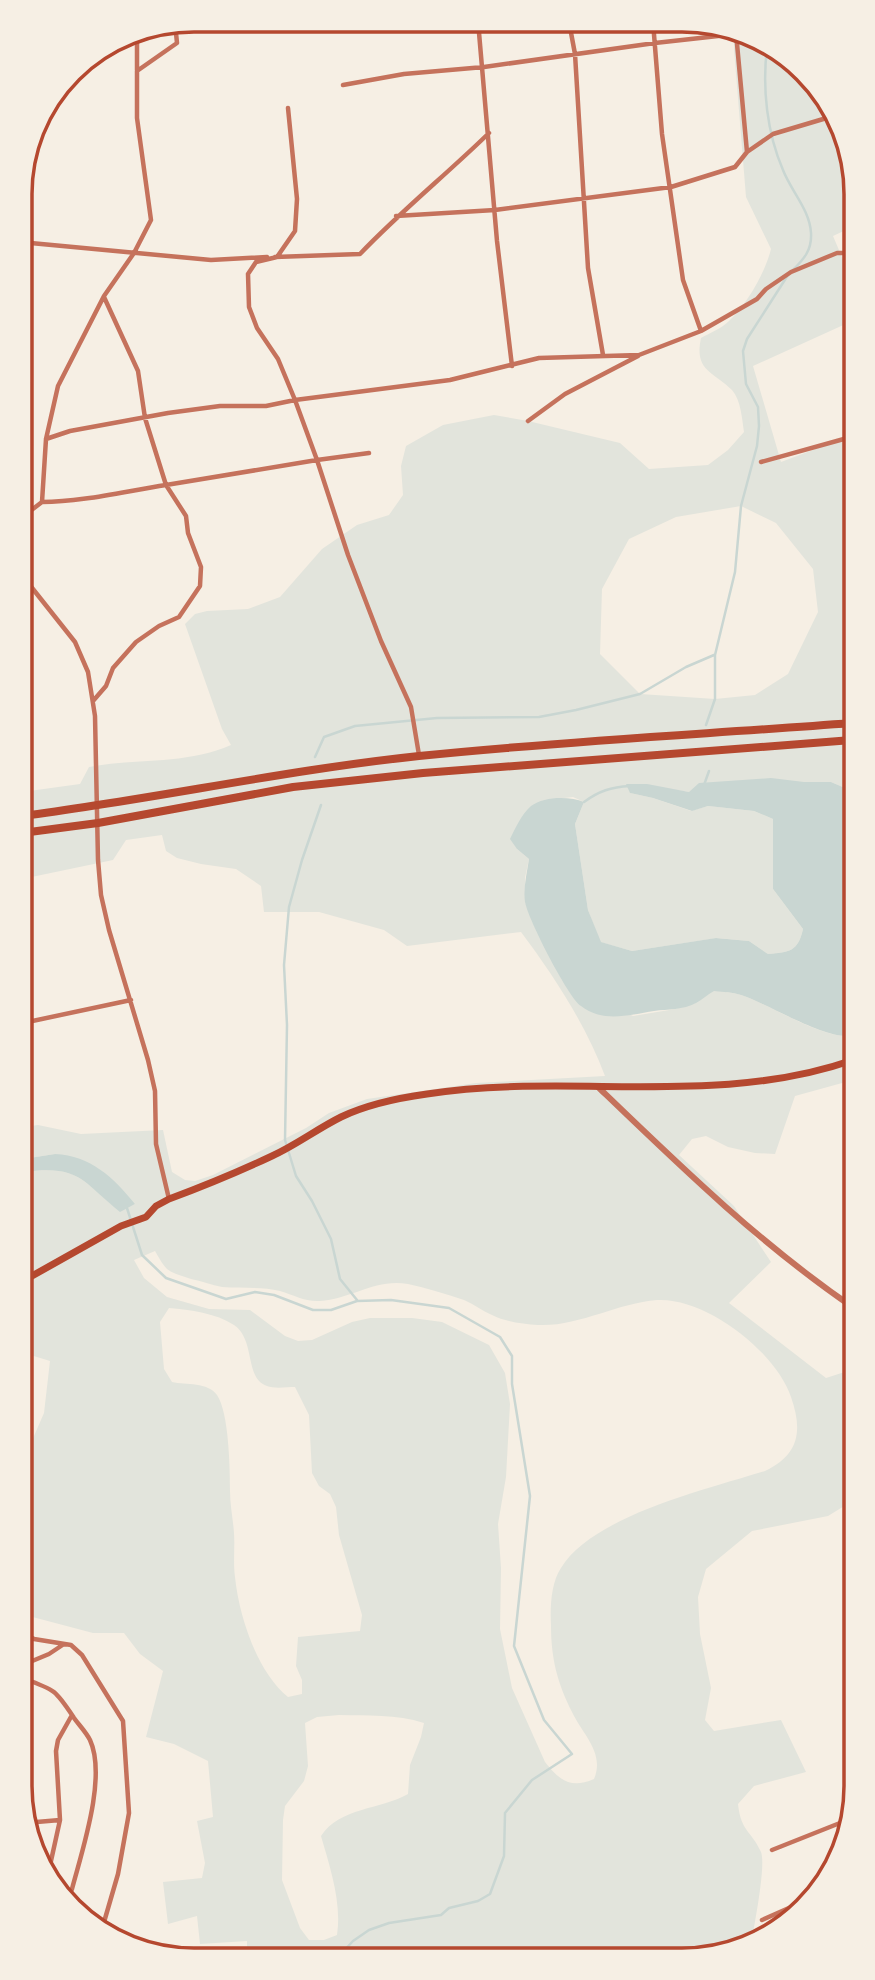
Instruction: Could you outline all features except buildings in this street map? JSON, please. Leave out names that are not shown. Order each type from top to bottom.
[{"type":"highway","points":[[32,816],[290,773],[419,756],[844,724]]},
{"type":"highway","points":[[32,832],[293,787],[844,741]]},
{"type":"main road","points":[[32,1276],[121,1226],[146,1217],[156,1206],[169,1199],[272,1157],[357,1110],[393,1099],[467,1089],[547,1086],[667,1087],[755,1082],[812,1072],[843,1063]]},
{"type":"street","points":[[479,32],[512,366]]},
{"type":"street","points":[[571,32],[575,54],[589,268],[603,355]]},
{"type":"street","points":[[654,32],[662,134],[683,280],[701,331]]},
{"type":"street","points":[[138,71],[177,43],[176,33]]},
{"type":"street","points":[[343,85],[404,74],[484,67],[718,36]]},
{"type":"street","points":[[42,502],[46,439],[58,386],[104,296],[134,253],[151,220],[137,118],[138,42]]},
{"type":"street","points":[[737,42],[747,152]]},
{"type":"street","points":[[288,108],[297,199],[295,231],[276,257],[256,262],[248,274],[249,307],[257,328],[278,359],[295,400],[348,555],[381,641],[411,707],[419,756]]},
{"type":"street","points":[[396,216],[495,210],[671,187],[735,167],[747,152],[773,134],[825,119]]},
{"type":"street","points":[[32,243],[211,260],[360,254],[396,216],[450,171],[489,133]]},
{"type":"street","points":[[528,421],[565,394],[639,355],[701,331],[757,299],[766,289],[791,272],[837,253],[844,253]]},
{"type":"street","points":[[93,701],[106,686],[113,668],[136,642],[178,617],[200,586],[201,567],[188,533],[186,516],[166,485],[145,418],[138,371],[104,296]]},
{"type":"street","points":[[46,439],[70,432],[220,406],[266,405],[439,382],[539,358],[639,355]]},
{"type":"street","points":[[761,462],[844,439]]},
{"type":"street","points":[[32,510],[42,502],[66,502],[369,453]]},
{"type":"street","points":[[32,588],[75,642],[88,672],[97,752],[101,895],[155,1091],[156,1144],[169,1199]]},
{"type":"street","points":[[32,1021],[131,1000]]},
{"type":"street","points":[[598,1087],[694,1180],[787,1258],[843,1300]]},
{"type":"street","points":[[32,1638],[71,1645],[82,1655],[123,1721],[129,1813],[118,1874],[104,1921]]},
{"type":"street","points":[[32,1661],[64,1644]]},
{"type":"street","points":[[32,1681],[46,1686],[60,1696],[90,1739],[95,1759],[92,1807],[71,1892]]},
{"type":"street","points":[[51,1862],[60,1821],[56,1751],[58,1740],[72,1715]]},
{"type":"street","points":[[36,1823],[60,1821]]},
{"type":"street","points":[[772,1850],[839,1823]]},
{"type":"street","points":[[762,1920],[787,1909]]},
{"type":"shaded area","points":[[734,41],[762,53],[780,65],[810,95],[831,132],[842,173],[844,231],[833,236],[844,262],[844,325],[753,366],[781,462],[842,439],[844,442],[844,787],[831,782],[804,782],[689,792],[669,789],[630,793],[691,811],[708,806],[754,811],[773,819],[773,889],[803,929],[801,937],[792,949],[768,954],[749,941],[717,938],[632,951],[600,942],[588,910],[575,824],[584,802],[573,797],[555,799],[517,849],[529,859],[525,878],[525,902],[562,980],[633,1016],[695,1003],[714,990],[741,995],[814,1028],[843,1036],[843,1083],[795,1096],[775,1154],[728,1147],[706,1136],[692,1139],[679,1155],[734,1206],[771,1262],[729,1303],[826,1378],[843,1372],[843,1507],[828,1516],[752,1531],[706,1569],[698,1597],[700,1634],[711,1688],[705,1720],[714,1731],[781,1720],[806,1772],[754,1786],[738,1804],[744,1826],[761,1852],[760,1894],[753,1932],[723,1943],[681,1948],[247,1948],[247,1941],[200,1944],[197,1916],[168,1924],[163,1882],[202,1878],[205,1863],[197,1821],[213,1817],[208,1761],[174,1744],[146,1737],[163,1671],[140,1654],[124,1633],[93,1633],[32,1617],[32,1441],[44,1413],[50,1361],[32,1355],[32,1171],[56,1171],[78,1177],[120,1211],[135,1204],[55,1154],[32,1158],[32,1126],[81,1134],[163,1130],[172,1172],[185,1180],[195,1181],[213,1175],[306,1128],[329,1113],[367,1099],[476,1083],[605,1076],[568,1001],[521,932],[407,946],[384,930],[319,912],[264,912],[261,886],[236,869],[177,858],[166,851],[162,835],[126,840],[113,860],[32,877],[32,791],[80,784],[89,767],[196,756],[231,745],[222,729],[185,624],[195,614],[248,609],[280,597],[322,549],[357,525],[389,515],[403,495],[401,466],[406,446],[443,425],[494,415],[528,421],[620,443],[649,469],[708,465],[728,450],[744,432],[741,410],[732,390],[703,364],[700,349],[701,338],[726,324],[749,297],[771,249],[746,197]],"holes":[[[741,506],[776,523],[813,569],[818,612],[788,674],[755,695],[715,699],[640,694],[600,654],[602,589],[629,539],[676,517]],[[155,1251],[167,1269],[175,1274],[222,1287],[273,1289],[315,1301],[342,1297],[374,1286],[408,1284],[464,1300],[503,1319],[532,1325],[553,1325],[583,1319],[642,1302],[676,1301],[696,1308],[737,1330],[771,1362],[791,1397],[797,1421],[795,1441],[785,1457],[765,1471],[684,1496],[624,1519],[598,1533],[576,1550],[558,1574],[551,1603],[554,1659],[567,1701],[595,1752],[597,1770],[594,1779],[572,1783],[550,1769],[512,1688],[500,1629],[501,1568],[498,1524],[506,1477],[510,1404],[505,1373],[489,1345],[442,1322],[412,1318],[370,1318],[352,1322],[312,1340],[298,1341],[285,1336],[250,1310],[209,1309],[167,1297],[144,1278],[134,1260]],[[169,1308],[211,1315],[234,1325],[245,1340],[252,1367],[260,1382],[273,1387],[295,1387],[309,1415],[312,1473],[319,1486],[330,1494],[336,1507],[339,1535],[362,1615],[360,1631],[298,1637],[296,1666],[302,1680],[302,1694],[288,1697],[277,1686],[267,1673],[245,1626],[235,1577],[230,1469],[224,1414],[213,1391],[196,1385],[172,1382],[164,1369],[160,1322]],[[382,1716],[424,1723],[410,1765],[408,1794],[349,1814],[339,1819],[321,1836],[337,1898],[337,1935],[324,1940],[309,1940],[300,1928],[282,1880],[283,1820],[285,1806],[304,1781],[308,1766],[305,1723],[317,1717]]]},
{"type":"shaded area","points":[[771,778],[831,782],[844,787],[843,1036],[814,1028],[753,1000],[728,992],[714,991],[698,1002],[675,1009],[626,1016],[598,1015],[575,1000],[549,957],[525,902],[529,859],[510,839],[531,806],[550,799],[565,798],[584,802],[575,824],[588,910],[601,942],[632,951],[716,938],[749,941],[768,954],[795,946],[803,929],[773,889],[773,819],[754,811],[708,806],[692,811],[630,793],[626,784],[647,784],[689,792],[699,783]]},
{"type":"shaded area","points":[[55,1154],[80,1159],[110,1177],[135,1204],[120,1212],[78,1177],[56,1171],[32,1171],[32,1158]]},
{"type":"waterway","points":[[766,56],[766,94],[773,141],[786,178],[807,216],[811,233],[806,254],[793,270]]},
{"type":"waterway","points":[[706,725],[715,699],[715,655],[735,572],[741,506],[757,446],[759,426],[758,407],[746,384],[743,351],[747,339],[788,275]]},
{"type":"waterway","points":[[315,757],[324,737],[355,726],[437,718],[539,717],[576,710],[640,694],[686,667],[714,655]]},
{"type":"waterway","points":[[704,785],[709,771]]},
{"type":"waterway","points":[[584,802],[606,790],[630,786]]},
{"type":"waterway","points":[[321,805],[289,907],[284,965],[287,1025],[285,1140],[296,1176],[331,1239],[340,1279],[357,1300]]},
{"type":"waterway","points":[[126,1205],[142,1255],[166,1278],[226,1299],[255,1292],[274,1295],[313,1310],[331,1310],[357,1301],[391,1300],[449,1308],[500,1337],[512,1356],[512,1384],[530,1496],[514,1646],[544,1720],[572,1754],[532,1780],[505,1813],[504,1856],[490,1894],[478,1901],[449,1908],[441,1915],[389,1923],[369,1930],[347,1948]]}]
